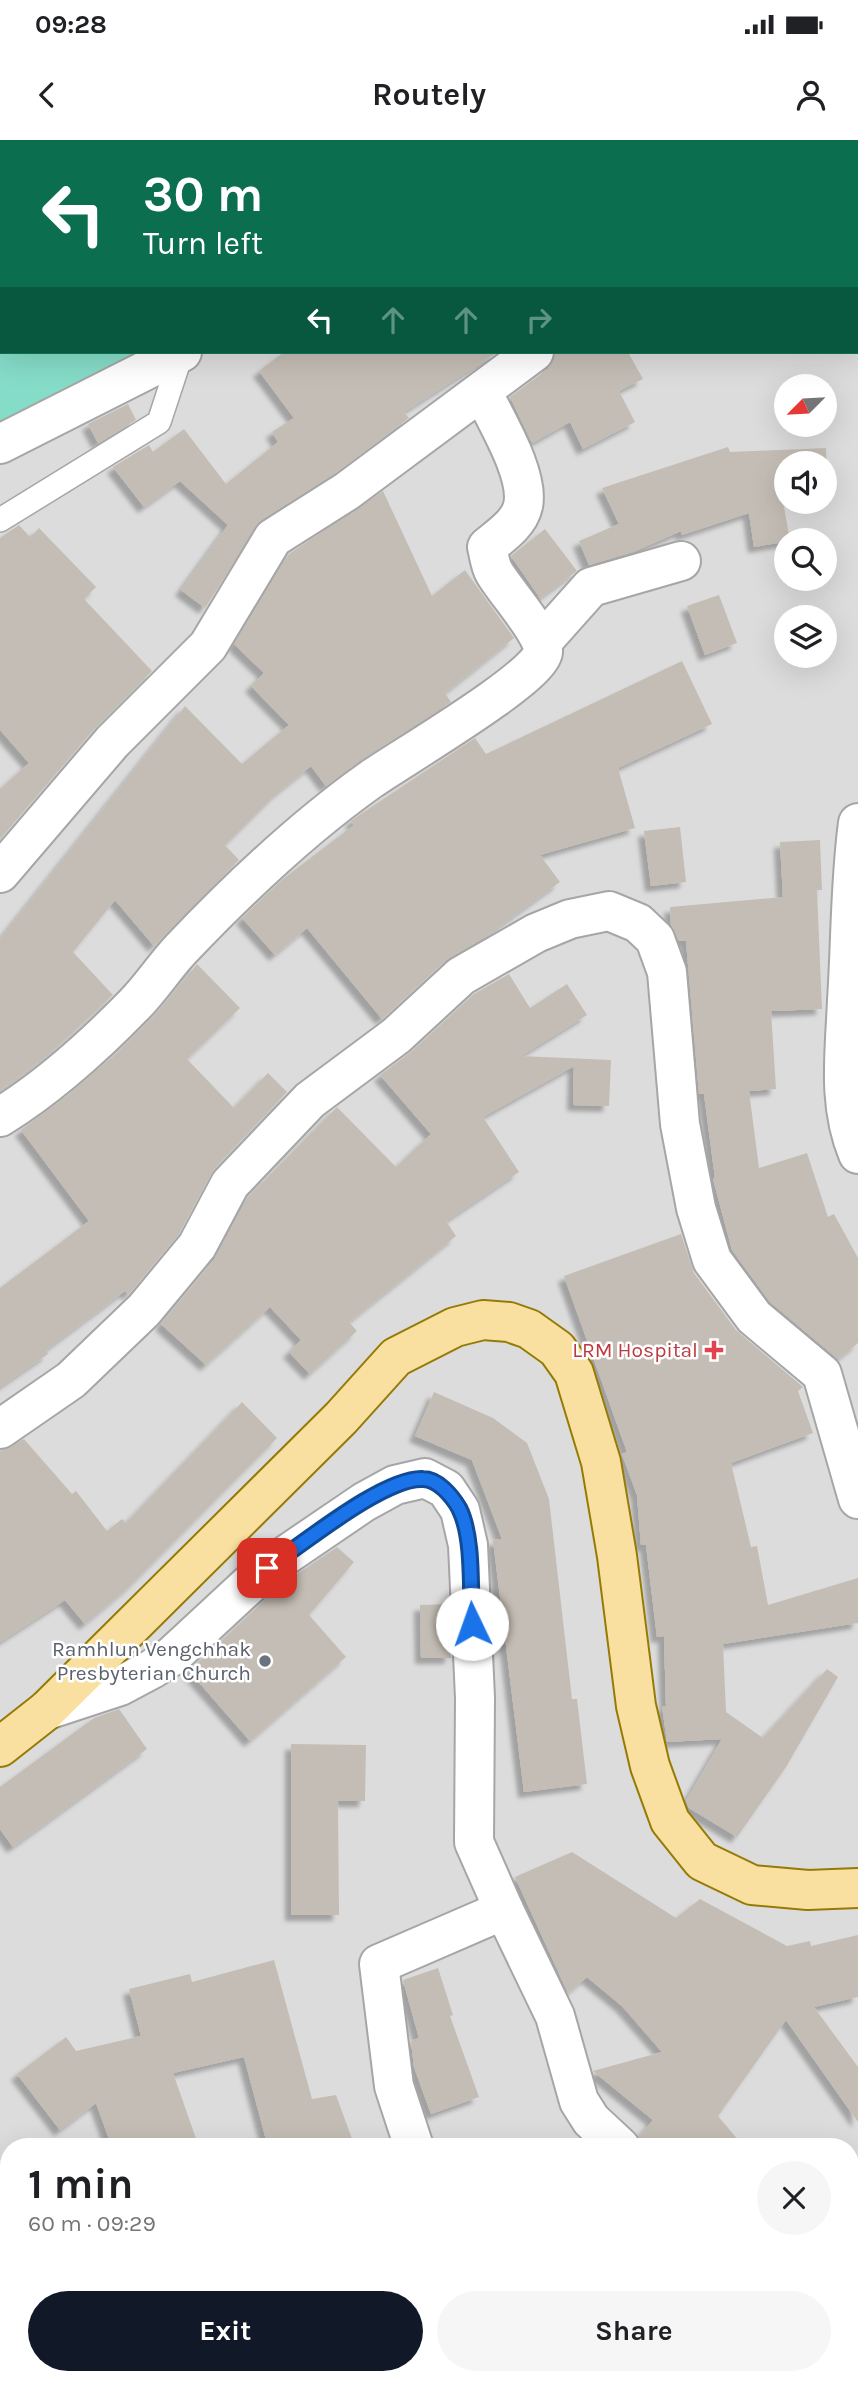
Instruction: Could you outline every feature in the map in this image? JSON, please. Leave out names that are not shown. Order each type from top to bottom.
[{"type":"main road","points":[[0,1747],[47,1710],[341,1418],[396,1357],[455,1327],[483,1320],[509,1322],[530,1329],[557,1349],[574,1373],[601,1462],[617,1556],[636,1706],[650,1766],[670,1821],[702,1861],[752,1885],[808,1891],[858,1888]]},
{"type":"street","points":[[0,444],[178,354]]},
{"type":"street","points":[[0,873],[112,742],[208,646],[272,538],[347,491],[483,393],[532,354]]},
{"type":"street","points":[[0,1117],[41,1089],[105,1034],[205,924],[270,860],[351,794],[511,686],[539,661],[543,651],[542,642],[533,624],[520,613],[492,570],[487,547],[514,524],[523,506],[522,484],[483,393]]},
{"type":"street","points":[[542,642],[591,587],[681,561]]},
{"type":"street","points":[[858,823],[850,878],[843,1065],[844,1102],[858,1154]]},
{"type":"street","points":[[0,1429],[71,1380],[144,1310],[197,1246],[230,1184],[310,1100],[396,1036],[461,975],[536,933],[570,919],[609,911],[638,923],[655,939],[667,972],[680,1124],[696,1208],[712,1260],[754,1317],[822,1374],[858,1499]]},
{"type":"street","points":[[47,1710],[120,1686],[172,1656],[267,1568],[364,1502],[395,1485],[425,1478],[446,1489],[460,1510],[468,1545],[475,1698],[474,1842],[555,2016],[579,2101],[591,2120],[610,2138]]},
{"type":"street","points":[[404,2138],[394,2086],[379,1964],[504,1910]]},
{"type":"lane","points":[[0,520],[159,422],[181,354]]},
{"type":"shaded area","points":[[0,354],[858,354],[858,2138],[0,2138]]},
{"type":"green space","points":[[0,354],[142,354],[0,425]]},
{"type":"building","points":[[281,354],[495,354],[404,412],[409,418],[335,473],[261,520],[205,608],[181,590],[228,525],[180,481],[144,507],[113,467],[149,445],[153,452],[184,429],[226,484],[278,442],[272,432],[294,418],[259,371]]},
{"type":"building","points":[[554,354],[629,354],[643,379],[619,391],[635,422],[583,449],[570,422],[532,443],[510,397],[548,369]]},
{"type":"building","points":[[128,404],[136,420],[98,443],[88,424]]},
{"type":"building","points":[[728,447],[730,452],[826,448],[826,451],[774,451],[774,514],[785,514],[788,528],[774,528],[774,544],[754,547],[749,513],[682,535],[681,531],[633,552],[589,565],[579,541],[619,524],[602,488]]},
{"type":"building","points":[[383,491],[432,596],[465,570],[514,638],[445,693],[451,702],[326,786],[311,766],[277,793],[225,845],[239,860],[154,946],[115,900],[73,952],[113,995],[56,1048],[0,1091],[0,939],[185,706],[242,764],[289,725],[251,686],[264,673],[234,644],[289,554]]},
{"type":"building","points":[[19,525],[30,537],[39,528],[96,587],[84,599],[152,671],[95,728],[0,839],[0,789],[29,763],[0,730],[0,538]]},
{"type":"building","points":[[545,529],[577,571],[540,598],[511,556]]},
{"type":"building","points":[[719,595],[737,643],[705,655],[687,606]]},
{"type":"building","points":[[682,661],[712,724],[618,768],[635,828],[540,855],[560,882],[486,936],[446,960],[382,1019],[307,928],[275,955],[242,918],[283,879],[354,825],[351,821],[475,738],[486,754]]},
{"type":"building","points":[[680,827],[686,882],[651,886],[644,831]]},
{"type":"building","points":[[820,840],[822,890],[817,890],[822,1009],[771,1011],[776,1089],[749,1091],[759,1168],[807,1153],[828,1217],[834,1214],[858,1258],[858,1343],[838,1359],[770,1302],[732,1250],[713,1179],[704,1094],[699,1094],[686,941],[679,941],[671,925],[670,907],[783,897],[780,842]]},
{"type":"building","points":[[197,964],[240,1008],[187,1059],[234,1108],[268,1073],[287,1092],[214,1169],[179,1234],[129,1294],[125,1291],[46,1350],[48,1354],[0,1387],[0,1288],[89,1221],[21,1130],[67,1096],[118,1052],[157,1013]]},
{"type":"building","points":[[509,974],[530,1008],[567,984],[587,1015],[521,1056],[611,1060],[609,1106],[573,1105],[574,1066],[483,1117],[519,1172],[446,1221],[456,1236],[349,1322],[357,1331],[310,1374],[289,1352],[301,1340],[270,1307],[206,1365],[161,1324],[214,1260],[248,1197],[337,1107],[396,1167],[431,1134],[380,1075],[411,1052],[474,994]]},
{"type":"building","points":[[681,1234],[694,1273],[736,1330],[803,1387],[798,1391],[813,1433],[731,1463],[751,1547],[757,1546],[768,1605],[858,1578],[858,1623],[723,1644],[726,1712],[763,1738],[827,1669],[838,1677],[786,1767],[737,1837],[689,1808],[686,1801],[722,1739],[667,1742],[662,1706],[666,1706],[664,1636],[657,1637],[646,1545],[641,1545],[637,1495],[622,1454],[627,1452],[564,1276]]},
{"type":"building","points":[[434,1392],[493,1418],[527,1443],[549,1499],[572,1699],[577,1699],[587,1784],[524,1792],[493,1540],[502,1539],[472,1460],[415,1436]]},
{"type":"building","points":[[242,1402],[277,1438],[130,1586],[85,1624],[65,1600],[0,1642],[0,1451],[24,1439],[72,1494],[76,1491],[107,1531],[122,1519],[126,1523]]},
{"type":"building","name":"Ramhlun Vengchhak Presbyterian Church","points":[[337,1547],[354,1562],[309,1615],[346,1657],[250,1741],[189,1671],[281,1585]]},
{"type":"building","points":[[449,1604],[451,1658],[421,1658],[420,1605]]},
{"type":"building","points":[[119,1709],[147,1749],[13,1847],[0,1829],[0,1787],[94,1718]]},
{"type":"building","points":[[291,1744],[366,1745],[365,1801],[338,1801],[339,1915],[291,1915]]},
{"type":"building","points":[[572,1852],[676,1918],[700,1899],[787,1946],[810,1941],[811,1946],[858,1935],[858,1997],[814,2007],[858,2067],[858,2122],[786,2020],[718,2116],[736,2138],[639,2138],[653,2120],[593,2071],[662,2052],[622,2006],[587,1977],[568,1993],[515,1877]]},
{"type":"building","points":[[274,1960],[312,2099],[336,2095],[352,2138],[266,2138],[244,2057],[173,2073],[196,2138],[109,2138],[96,2103],[60,2130],[17,2074],[66,2037],[76,2051],[141,2036],[129,1989],[190,1974],[192,1982]]},
{"type":"building","points":[[438,1968],[453,2015],[450,2016],[479,2097],[431,2114],[414,2067],[411,2041],[419,2038],[403,1980]]},
{"type":"place","name":"LRM Hospital","points":[[714,1350]]},
{"type":"place","name":"Ramhlun Vengchhak Presbyterian Church","points":[[265,1661]]},
{"type":"route","points":[[267,1568],[364,1502],[395,1485],[425,1478],[446,1489],[460,1510],[468,1545],[472,1624]]}]
